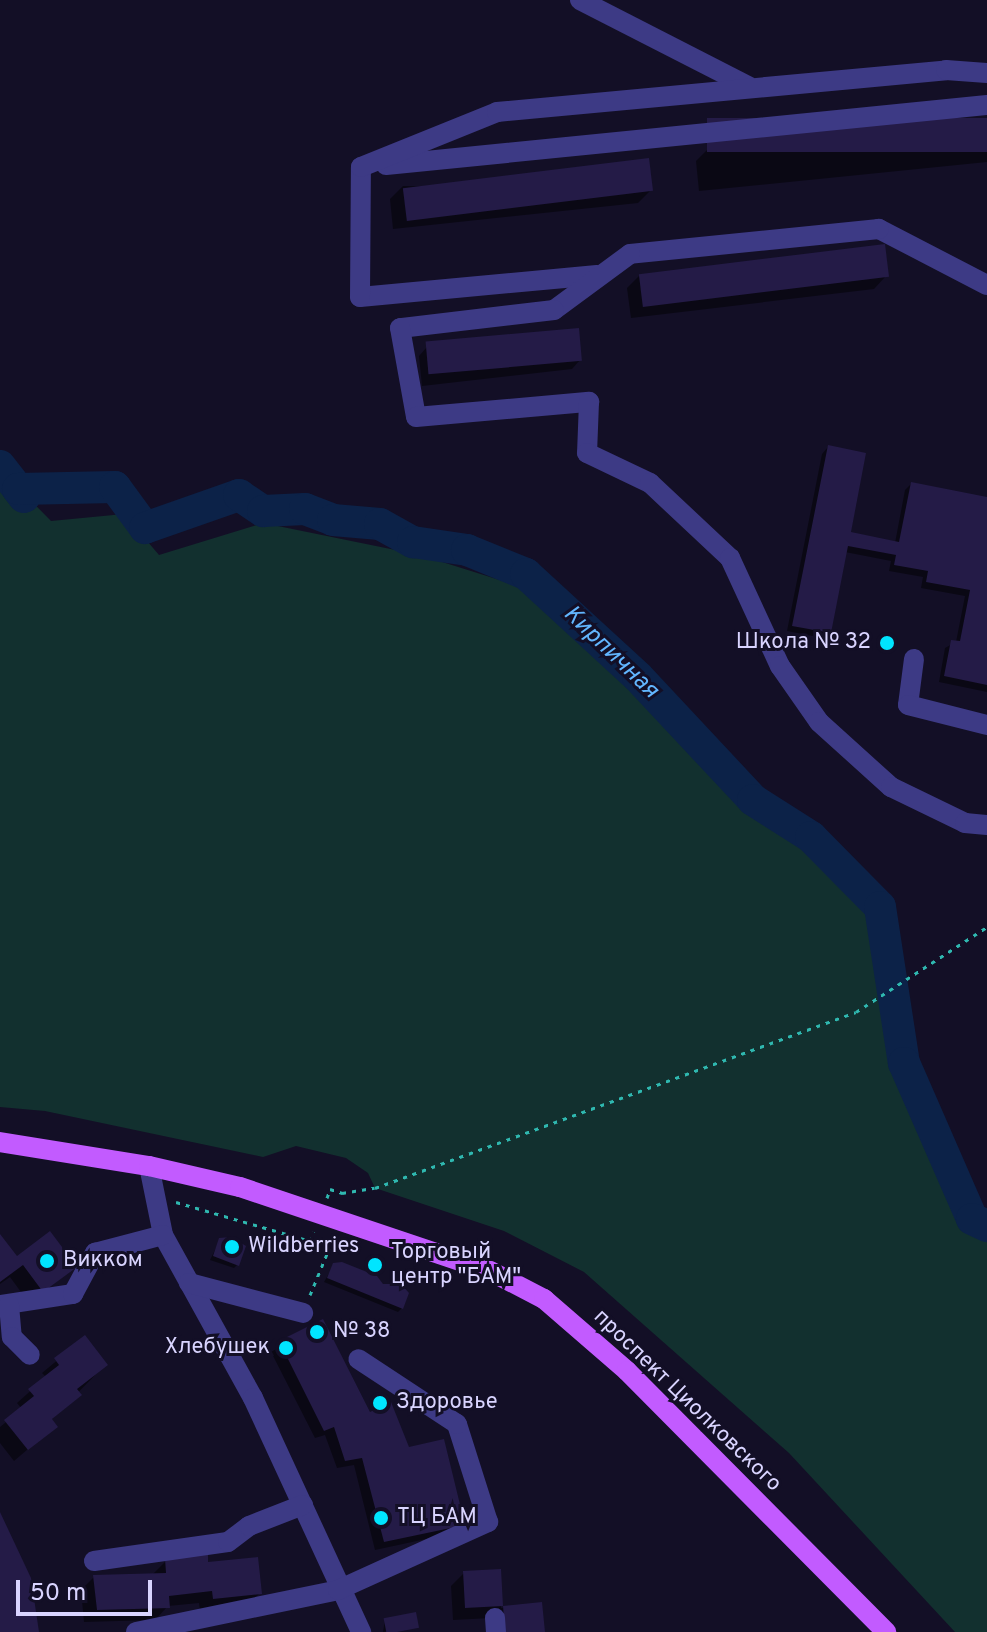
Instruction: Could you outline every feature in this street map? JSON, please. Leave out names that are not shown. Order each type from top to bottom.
[{"type":"main road","name":"проспект Циолковского","points":[[0,1142],[149,1166],[240,1187],[476,1266],[544,1299],[627,1371],[886,1632]]},
{"type":"street","points":[[580,0],[748,86]]},
{"type":"street","points":[[361,167],[497,112],[666,99],[748,86],[946,70],[987,73]]},
{"type":"street","points":[[361,167],[987,105]]},
{"type":"street","points":[[361,167],[360,297],[597,275]]},
{"type":"street","points":[[987,285],[879,229],[630,254],[597,275],[554,310],[400,328],[416,417],[589,402],[587,453],[650,483],[730,558],[780,666],[819,722],[891,787],[965,823],[987,825]]},
{"type":"street","points":[[914,659],[908,705],[987,725]]},
{"type":"street","points":[[149,1166],[163,1235],[253,1398],[303,1505],[338,1590],[361,1632]]},
{"type":"street","points":[[30,1355],[12,1337],[5,1305],[73,1294],[95,1253],[163,1235]]},
{"type":"street","points":[[189,1283],[303,1313]]},
{"type":"street","points":[[136,1632],[338,1590],[488,1522],[457,1424],[358,1359]]},
{"type":"street","points":[[94,1561],[228,1542],[249,1526],[303,1505]]},
{"type":"path","points":[[375,1188],[856,1012],[987,927]]},
{"type":"path","points":[[155,1196],[310,1241]]},
{"type":"green space","points":[[0,469],[51,521],[124,514],[159,555],[263,523],[420,555],[516,585],[587,639],[863,910],[901,984],[910,1088],[981,1236],[987,1239],[987,1632],[955,1632],[789,1453],[584,1272],[504,1231],[375,1188],[368,1173],[346,1158],[296,1146],[263,1157],[45,1111],[0,1107]]},
{"type":"building","points":[[707,118],[987,118],[987,152],[707,152]]},
{"type":"building","points":[[649,158],[653,191],[407,221],[403,188]]},
{"type":"building","points":[[885,244],[889,277],[643,307],[639,274]]},
{"type":"building","points":[[579,328],[582,361],[428,374],[426,341]]},
{"type":"building","points":[[828,445],[866,453],[851,532],[899,542],[911,482],[987,497],[987,685],[944,676],[951,640],[960,641],[970,590],[926,582],[928,571],[894,565],[896,555],[848,546],[831,633],[792,626]]},
{"type":"building","points":[[50,1231],[77,1267],[43,1292],[23,1265],[0,1282],[0,1234],[17,1256]]},
{"type":"building","points":[[231,1237],[246,1246],[239,1266],[213,1256],[219,1238]]},
{"type":"building","points":[[342,1262],[377,1276],[383,1284],[401,1284],[409,1293],[403,1309],[327,1278],[333,1263]]},
{"type":"building","points":[[323,1319],[370,1412],[391,1402],[409,1447],[444,1439],[465,1525],[384,1542],[362,1458],[345,1461],[334,1427],[324,1431],[279,1341]]},
{"type":"building","points":[[85,1335],[108,1365],[77,1389],[82,1395],[52,1419],[58,1427],[28,1450],[4,1420],[34,1396],[28,1389],[59,1365],[54,1358]]},
{"type":"building","points":[[0,1512],[31,1578],[39,1632],[0,1632]]},
{"type":"building","points":[[208,1554],[208,1562],[258,1557],[262,1594],[213,1599],[212,1591],[169,1596],[170,1608],[97,1610],[93,1575],[166,1573],[165,1559]]},
{"type":"building","points":[[501,1569],[503,1606],[465,1608],[463,1571]]},
{"type":"building","points":[[542,1602],[545,1632],[505,1632],[503,1606]]},
{"type":"building","points":[[416,1612],[419,1628],[386,1632],[384,1618]]},
{"type":"waterway","name":"Кирпичная","points":[[0,466],[24,497],[18,489],[115,487],[145,528],[239,495],[263,511],[305,509],[333,520],[380,524],[413,542],[467,550],[526,574],[638,677],[753,800],[811,837],[880,907],[904,1063],[972,1219],[987,1226]]},
{"type":"place","name":"Школа № 32","points":[[887,643]]},
{"type":"place","name":"Wildberries","points":[[232,1247]]},
{"type":"place","name":"Викком","points":[[47,1261]]},
{"type":"place","name":"Торговый центр \"БАМ\"","points":[[375,1265]]},
{"type":"place","name":"№ 38","points":[[317,1332]]},
{"type":"place","name":"Хлебушек","points":[[286,1348]]},
{"type":"place","name":"Здоровье","points":[[380,1403]]},
{"type":"place","name":"ТЦ БАМ","points":[[381,1518]]}]
